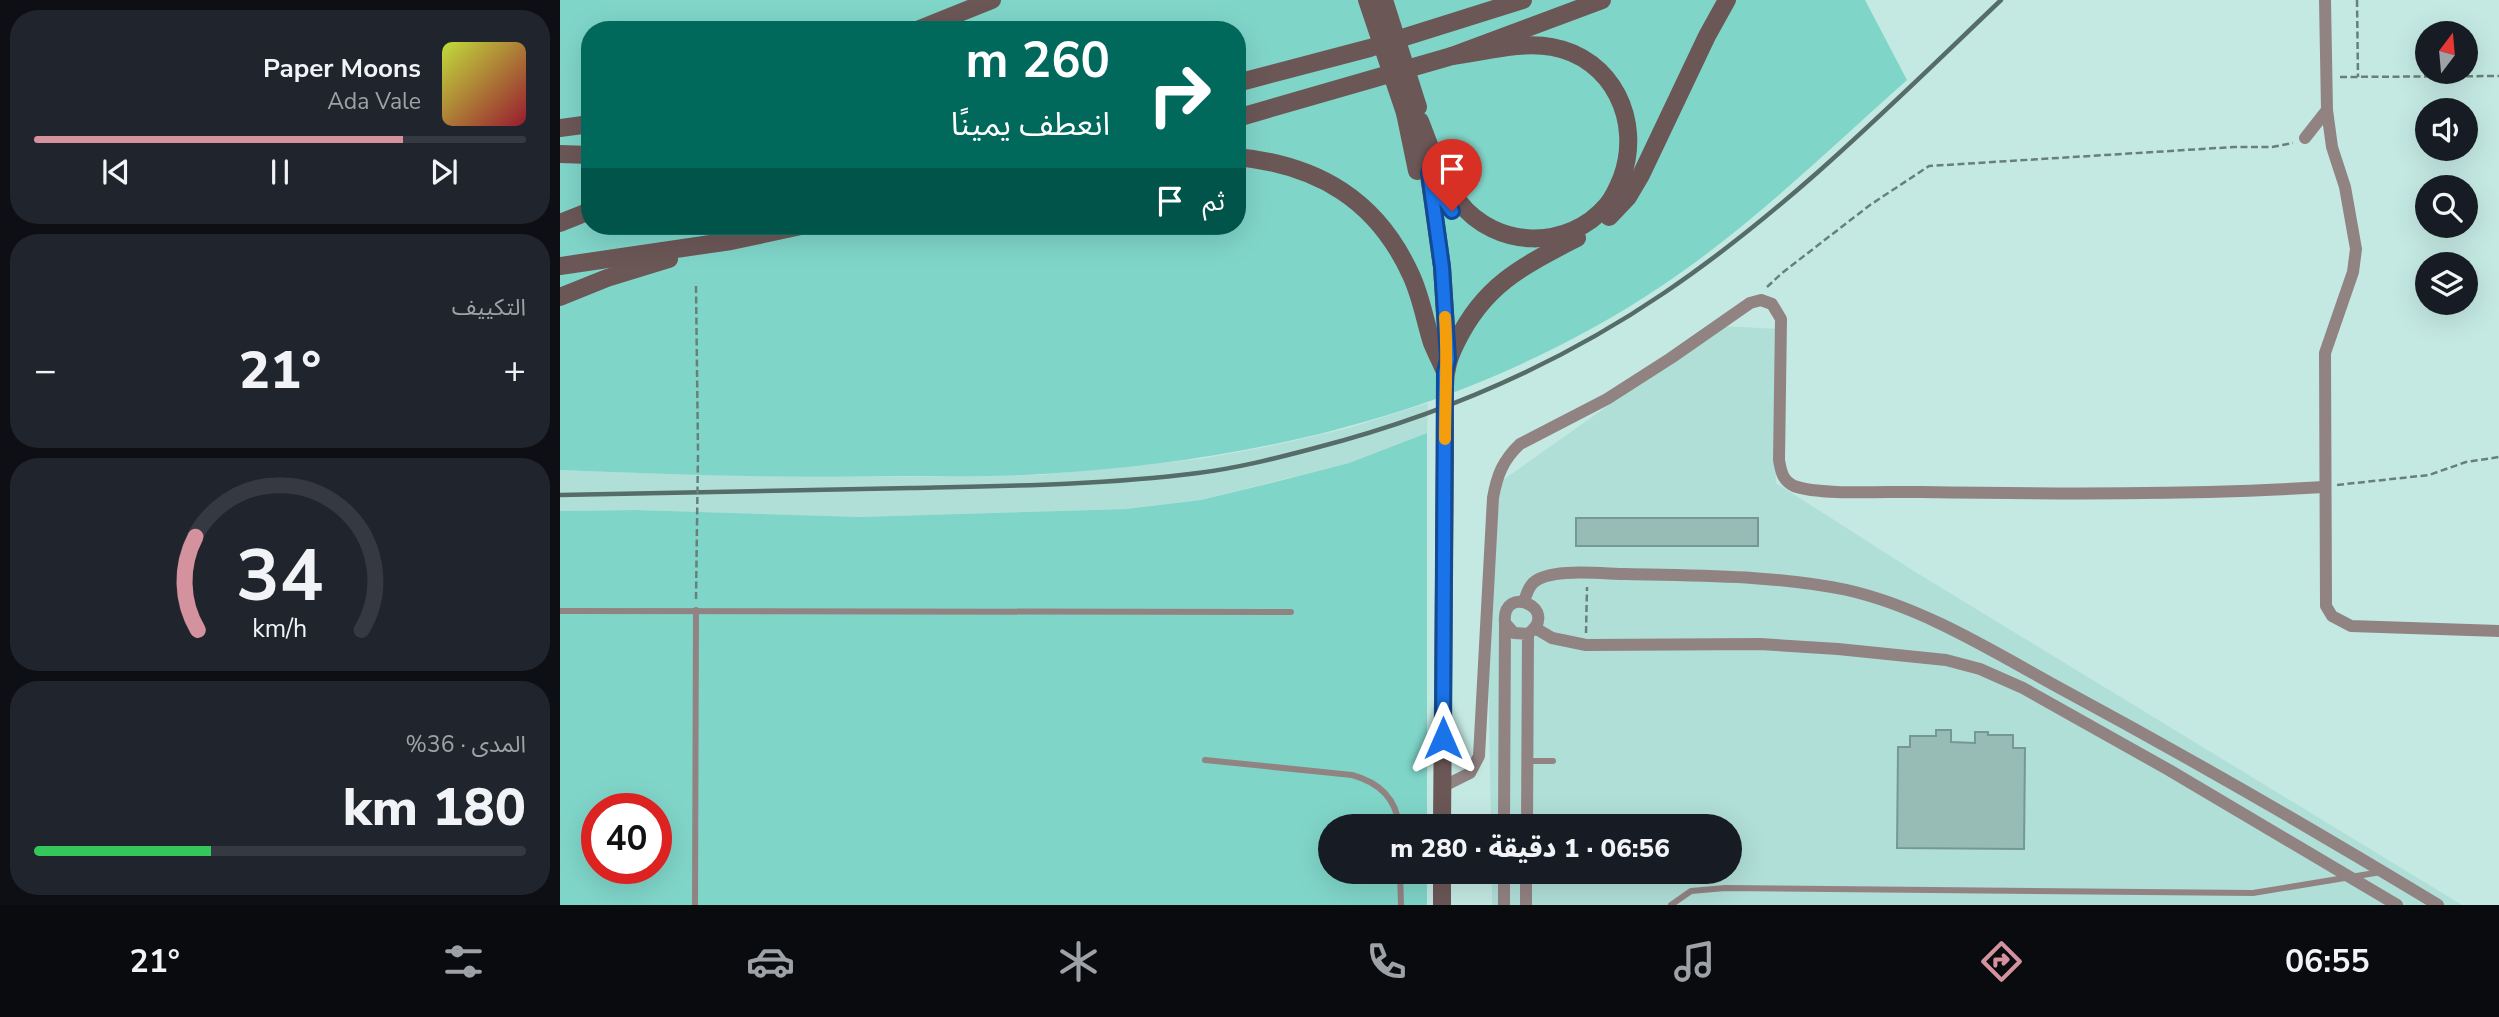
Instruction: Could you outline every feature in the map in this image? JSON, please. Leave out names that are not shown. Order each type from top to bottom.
[{"type":"main road","points":[[940,21],[992,0]]},
{"type":"main road","points":[[1367,0],[1446,183],[1459,203],[1475,219],[1506,235],[1538,240],[1569,232],[1608,205],[1626,166],[1628,122],[1613,85],[1596,67],[1574,53],[1551,46],[1526,46],[1452,56]]},
{"type":"main road","points":[[1384,0],[1429,173],[1442,267],[1445,369],[1442,814]]},
{"type":"main road","points":[[1445,23],[1494,0]]},
{"type":"main road","points":[[1246,81],[1370,48],[1523,0]]},
{"type":"main road","points":[[1246,115],[1452,56],[1602,0]]},
{"type":"main road","points":[[1445,369],[1472,314],[1490,291],[1514,273],[1593,230],[1629,197],[1727,0]]},
{"type":"main road","points":[[1414,114],[1413,143],[1445,369]]},
{"type":"main road","points":[[560,128],[581,125]]},
{"type":"main road","points":[[1413,143],[1439,193],[1452,211],[1479,232],[1508,244],[1559,247]]},
{"type":"main road","points":[[560,154],[581,155]]},
{"type":"main road","points":[[1246,158],[1290,165],[1313,174],[1334,186],[1367,213],[1399,251],[1412,278],[1433,346],[1445,369]]},
{"type":"main road","points":[[560,223],[581,215]]},
{"type":"main road","points":[[560,266],[759,235]]},
{"type":"main road","points":[[560,297],[607,278],[731,241]]},
{"type":"main road","points":[[1442,884],[1442,905]]},
{"type":"street","points":[[2325,0],[2328,110],[2332,147],[2347,199],[2356,249],[2353,272],[2325,353],[2326,606],[2332,616],[2351,626],[2499,631]]},
{"type":"street","points":[[2305,138],[2328,110]]},
{"type":"street","points":[[1442,787],[1470,772],[1479,756],[1493,498],[1501,467],[1509,454],[1520,444],[1618,392],[1753,302],[1761,300],[1772,304],[1781,319],[1779,460],[1783,477],[1794,485],[1823,491],[1934,492],[2243,492],[2324,487]]},
{"type":"street","points":[[1524,602],[1532,583],[1541,578],[1588,573],[1763,579],[1847,590],[1909,609],[1956,631],[2198,763],[2438,905]]},
{"type":"street","points":[[1504,814],[1504,617],[1509,607],[1519,601],[1530,604],[1537,612],[1537,624],[1531,631],[1527,814]]},
{"type":"street","points":[[1505,623],[1514,634],[1531,631],[1586,645],[1760,644],[1946,660],[1980,669],[2023,688],[2169,770],[2397,905]]},
{"type":"street","points":[[1504,884],[1504,905]]},
{"type":"street","points":[[1526,884],[1526,905]]},
{"type":"lane","points":[[695,905],[696,610]]},
{"type":"lane","points":[[560,611],[1291,612]]},
{"type":"lane","points":[[1205,760],[1352,775],[1366,779],[1387,794],[1396,814]]},
{"type":"lane","points":[[1527,761],[1553,761]]},
{"type":"lane","points":[[1671,905],[1690,891],[1725,888],[2253,893],[2383,872]]},
{"type":"lane","points":[[1401,884],[1401,905]]},
{"type":"path","points":[[2357,0],[2358,77]]},
{"type":"path","points":[[2327,77],[2499,76]]},
{"type":"path","points":[[1753,302],[1782,272],[1870,205],[1928,166],[2272,147],[2305,138]]},
{"type":"path","points":[[696,286],[696,610]]},
{"type":"path","points":[[2324,487],[2430,475],[2466,462],[2499,457]]},
{"type":"path","points":[[1586,645],[1588,573]]},
{"type":"shaded area","points":[[1721,326],[1779,329],[1776,483],[1917,573],[2462,905],[1492,905],[1492,884],[1742,884],[1742,814],[1491,814],[1488,659],[1500,482]]},
{"type":"shaded area","points":[[1428,403],[1427,433],[1349,463],[1201,500],[1126,509],[860,517],[636,510],[560,511],[560,470],[862,477],[1040,475],[1200,459],[1271,446],[1349,428]]},
{"type":"green space","points":[[560,0],[1865,0],[1907,80],[1725,240],[1660,287],[1589,330],[1516,366],[1441,397],[1365,422],[1286,442],[1206,457],[1043,474],[689,475],[560,470]]},
{"type":"green space","points":[[1427,433],[1427,814],[1318,814],[1318,884],[1427,884],[1427,905],[560,905],[560,511],[636,510],[860,517],[1126,509],[1201,500],[1349,463]]},
{"type":"building","points":[[1576,518],[1758,518],[1758,546],[1576,546]]},
{"type":"building","points":[[1936,730],[1951,730],[1951,742],[1975,743],[1975,732],[2013,735],[2013,748],[2025,748],[2024,849],[1897,848],[1898,747],[1910,747],[1910,736],[1936,736]]},
{"type":"railway","points":[[560,495],[1019,486],[1162,477],[1257,462],[1315,448],[1407,420],[1496,386],[1540,365],[1624,319],[1664,293],[1754,227],[1839,154],[2001,0]]},
{"type":"slow traffic","points":[[1445,317],[1448,359],[1445,372],[1445,439]]},
{"type":"route","points":[[1443,738],[1445,372],[1448,359],[1442,267],[1429,173],[1452,211]]}]
